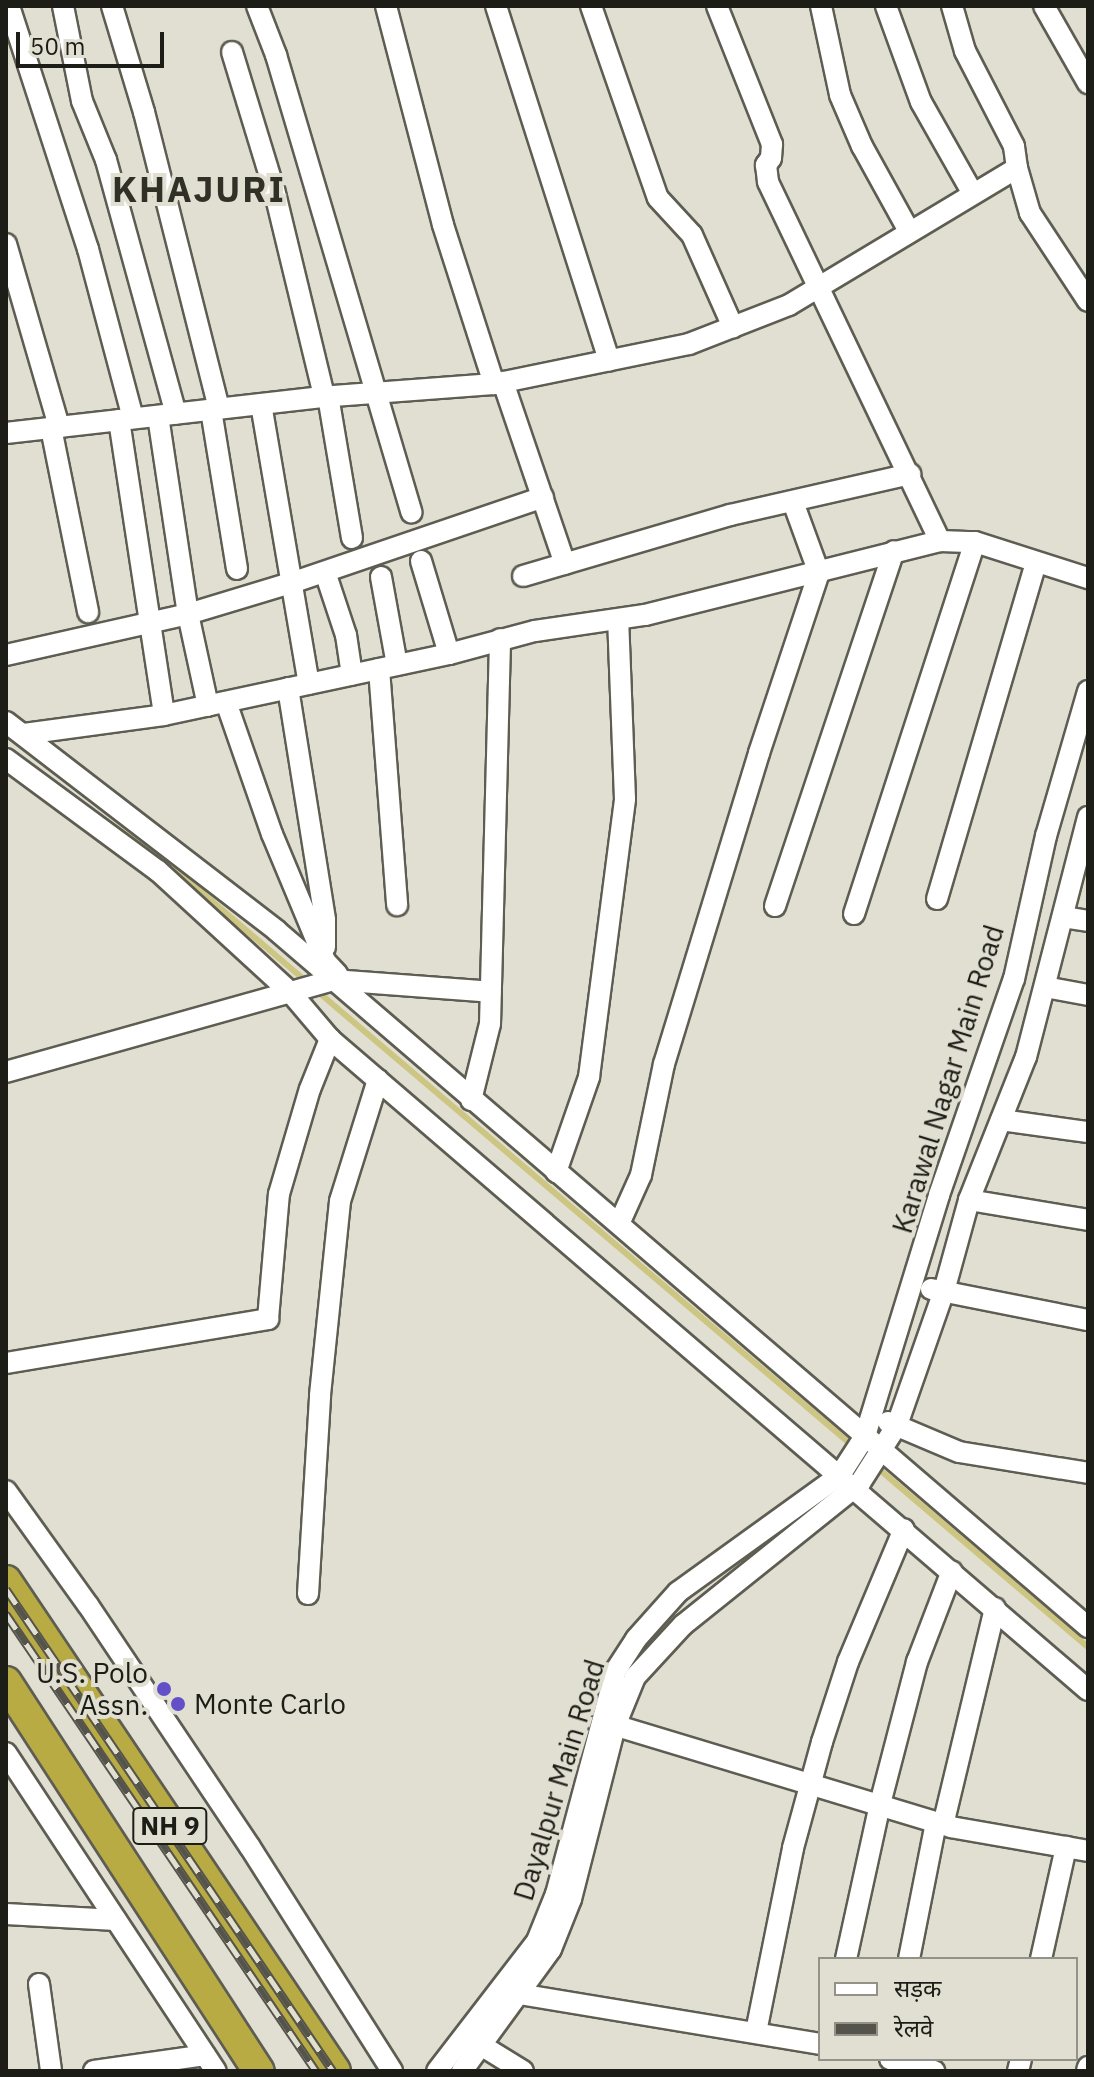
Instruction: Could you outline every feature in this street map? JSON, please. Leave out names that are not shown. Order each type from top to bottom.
[{"type":"highway","name":"NH 9","points":[[6,1581],[335,2071]]},
{"type":"highway","name":"NH 9","points":[[6,1682],[259,2071]]},
{"type":"street","points":[[9,6],[88,249],[126,419],[164,715]]},
{"type":"street","points":[[63,6],[82,101],[106,160],[167,415],[188,614],[217,704],[334,980]]},
{"type":"street","points":[[112,6],[144,112],[215,409],[237,569]]},
{"type":"street","points":[[257,6],[276,55],[411,512]]},
{"type":"street","points":[[386,6],[443,225],[565,564]]},
{"type":"street","points":[[496,6],[609,360]]},
{"type":"street","points":[[591,6],[658,198],[692,235],[733,327]]},
{"type":"street","points":[[717,6],[772,144],[771,158],[766,165],[768,182],[816,288],[910,474],[940,541]]},
{"type":"street","points":[[821,6],[840,95],[868,158],[909,231]]},
{"type":"street","points":[[886,6],[921,102],[972,192]]},
{"type":"street","points":[[952,6],[965,51],[1014,146],[1030,213],[1088,301]]},
{"type":"street","points":[[1044,6],[1088,83]]},
{"type":"street","points":[[232,52],[274,189],[326,396],[352,538]]},
{"type":"street","points":[[6,433],[326,396],[498,383],[689,344],[789,305],[972,192],[1017,168]]},
{"type":"street","points":[[6,244],[55,427],[88,612]]},
{"type":"street","points":[[261,404],[294,582],[309,684]]},
{"type":"street","points":[[523,576],[641,539],[910,474]]},
{"type":"street","points":[[6,655],[188,614],[294,582],[543,497]]},
{"type":"street","points":[[619,1224],[641,1175],[664,1064],[759,753],[819,573],[793,502]]},
{"type":"street","points":[[24,734],[164,715],[449,654],[500,639],[618,620],[940,541],[975,542],[1088,578]]},
{"type":"street","points":[[854,914],[975,542]]},
{"type":"street","points":[[775,906],[894,551]]},
{"type":"street","points":[[421,561],[449,654]]},
{"type":"street","points":[[937,899],[1036,563]]},
{"type":"street","points":[[381,577],[388,667],[397,905]]},
{"type":"street","points":[[328,581],[346,635],[352,675]]},
{"type":"street","points":[[556,1172],[589,1077],[625,799],[618,620]]},
{"type":"street","points":[[471,1100],[490,1024],[500,639]]},
{"type":"street","points":[[288,688],[325,920],[325,955]]},
{"type":"street","name":"Karawal Nagar Main Road","points":[[850,1479],[939,1195],[1014,979],[1046,836],[1088,691]]},
{"type":"street","points":[[6,722],[277,931],[865,1434],[880,1455],[1088,1627]]},
{"type":"street","points":[[6,759],[158,871],[299,991],[330,1039],[850,1479],[1088,1690]]},
{"type":"street","name":"Karawal Nagar Main Road","points":[[850,1479],[880,1455],[897,1425],[944,1291],[969,1200],[1026,1057],[1085,844],[1088,817]]},
{"type":"street","points":[[1046,836],[1085,844]]},
{"type":"street","points":[[1063,917],[1088,921]]},
{"type":"street","points":[[6,1072],[334,980],[491,992]]},
{"type":"street","points":[[1045,987],[1088,995]]},
{"type":"street","points":[[6,1363],[268,1319],[279,1194],[310,1089],[330,1039]]},
{"type":"street","points":[[308,1594],[320,1395],[340,1201],[378,1080]]},
{"type":"street","points":[[1001,1120],[1088,1132]]},
{"type":"street","points":[[969,1200],[1088,1220]]},
{"type":"street","points":[[913,1285],[1088,1320]]},
{"type":"street","points":[[865,1434],[897,1425],[959,1452],[1088,1473]]},
{"type":"street","name":"Dayalpur Main Road","points":[[437,2071],[519,1994],[551,1949],[571,1899],[616,1670],[660,1610],[678,1592],[850,1479]]},
{"type":"street","name":"Dayalpur Main Road","points":[[462,2071],[472,2040],[537,1941],[556,1894],[608,1723],[635,1677],[683,1625],[850,1479]]},
{"type":"street","points":[[6,1491],[88,1605],[250,1847],[392,2071]]},
{"type":"street","points":[[756,2032],[810,1785],[848,1662],[904,1529]]},
{"type":"street","points":[[846,1957],[880,1804],[917,1662],[952,1571]]},
{"type":"street","points":[[909,1957],[995,1608]]},
{"type":"street","points":[[608,1723],[940,1824],[1088,1851]]},
{"type":"street","points":[[6,1753],[210,2063],[94,2071]]},
{"type":"street","points":[[1041,1957],[1066,1847]]},
{"type":"street","points":[[6,1914],[116,1920]]},
{"type":"street","points":[[39,1984],[51,2071]]},
{"type":"street","points":[[519,1994],[615,2013],[818,2044]]},
{"type":"street","points":[[472,2040],[523,2071]]},
{"type":"street","points":[[897,2061],[934,2071]]},
{"type":"waterway","points":[[102,818],[166,862],[308,983]]},
{"type":"waterway","points":[[317,991],[854,1447]]},
{"type":"waterway","points":[[874,1465],[1088,1647]]},
{"type":"railway","points":[[6,1589],[333,2071]]},
{"type":"railway","points":[[6,1614],[316,2071]]},
{"type":"place","name":"U.S. Polo Assn.","points":[[164,1689]]},
{"type":"place","name":"Monte Carlo","points":[[178,1704]]},
{"type":"district","name":"KHAJURI","points":[[199,189]]}]
